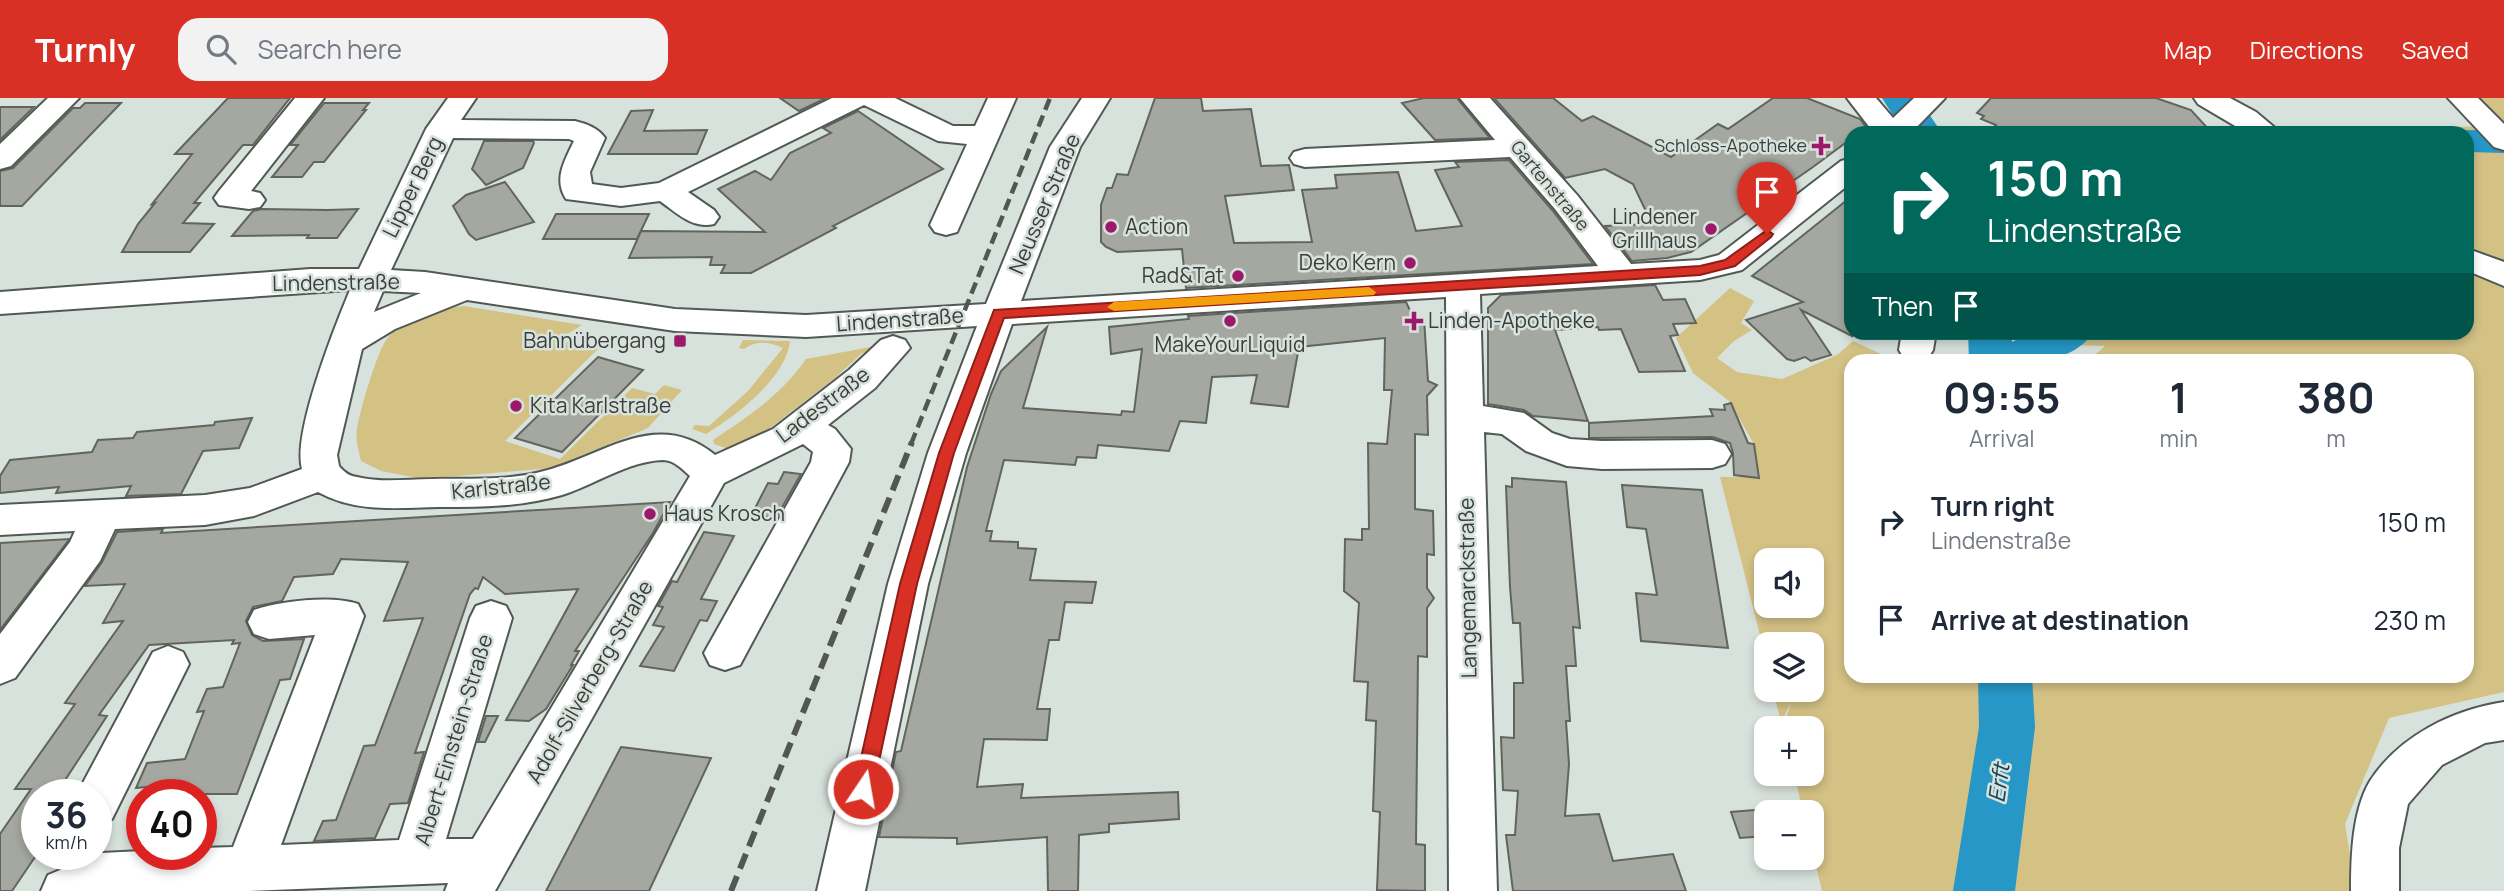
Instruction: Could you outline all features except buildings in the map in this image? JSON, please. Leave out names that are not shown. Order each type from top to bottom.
[{"type":"street","points":[[0,160],[65,98]]},
{"type":"street","points":[[249,200],[230,198],[310,98]]},
{"type":"street","name":"Lipper Berg","points":[[369,279],[442,128],[462,98]]},
{"type":"street","points":[[442,128],[575,130],[590,138],[575,172],[577,192],[621,197],[666,191],[855,98]]},
{"type":"street","points":[[872,98],[948,135],[985,135]]},
{"type":"street","points":[[946,225],[1002,98]]},
{"type":"street","name":"Neusser Straße","points":[[841,891],[908,584],[947,453],[1065,148],[1096,98]]},
{"type":"street","name":"Gartenstraße","points":[[1474,98],[1566,202],[1623,276]]},
{"type":"street","points":[[1861,98],[1887,126]]},
{"type":"street","points":[[1900,126],[1931,98]]},
{"type":"street","points":[[2207,98],[2257,126]]},
{"type":"street","points":[[2462,98],[2501,139]]},
{"type":"street","points":[[1305,158],[1519,148]]},
{"type":"street","name":"Lindenstraße","points":[[0,303],[310,280],[369,279],[425,283],[675,320],[793,326],[1623,276],[1700,270],[1730,263],[1844,173]]},
{"type":"street","points":[[666,191],[703,217]]},
{"type":"street","points":[[2474,262],[2504,275]]},
{"type":"street","points":[[0,520],[205,510],[254,502],[324,475],[317,455],[346,342],[369,279]]},
{"type":"street","name":"Langemarckstraße","points":[[1463,286],[1472,891]]},
{"type":"street","points":[[346,342],[383,321],[464,289]]},
{"type":"street","name":"Ladestraße","points":[[710,473],[786,438],[862,379],[892,348]]},
{"type":"street","points":[[1465,417],[1511,422],[1539,442],[1567,452],[1611,455],[1712,454]]},
{"type":"street","points":[[725,653],[830,462],[832,449],[822,439],[802,427]]},
{"type":"street","name":"Karlstraße","points":[[324,475],[336,485],[351,491],[391,494],[507,491],[558,482],[653,448],[675,447],[690,455],[710,473]]},
{"type":"street","name":"Adolf-Silverberg-Straße","points":[[478,876],[710,473]]},
{"type":"street","points":[[0,666],[86,550],[102,514]]},
{"type":"street","points":[[248,869],[342,616],[269,622]]},
{"type":"street","name":"Albert-Einstein-Straße","points":[[416,861],[491,618]]},
{"type":"street","points":[[109,779],[168,664]]},
{"type":"street","points":[[2375,891],[2375,848],[2387,795],[2426,751],[2478,725],[2504,721]]},
{"type":"street","name":"Albert-Einstein-Straße","points":[[69,877],[416,861],[478,876]]},
{"type":"shaded area","points":[[2476,98],[2504,98],[2504,692],[2389,718],[2345,824],[2356,891],[1822,891],[1817,870],[1824,870],[1824,800],[1800,800],[1797,786],[1824,786],[1824,716],[1787,716],[1791,703],[1784,716],[1780,716],[1776,702],[1824,702],[1824,632],[1759,632],[1756,618],[1824,618],[1824,548],[1754,548],[1754,612],[1720,477],[1758,477],[1754,444],[1729,401],[1693,373],[1676,338],[1730,288],[1754,301],[1741,323],[1752,330],[1734,341],[1717,358],[1737,372],[1782,379],[1837,355],[1853,341],[1881,354],[1844,354],[1844,683],[2474,683],[2474,354],[2096,354],[2105,346],[2071,345],[2064,340],[2474,340],[2474,127],[2500,126]]},
{"type":"shaded area","name":"Kita Karlstraße","points":[[464,306],[582,325],[558,340],[598,349],[505,441],[560,459],[632,388],[655,394],[664,385],[682,390],[648,428],[551,468],[423,479],[381,471],[361,461],[357,429],[370,380],[385,342],[396,329],[414,319],[434,311]]},
{"type":"shaded area","points":[[743,340],[790,341],[780,368],[770,382],[745,406],[706,434],[692,429],[695,425],[709,426],[748,391],[783,348],[763,343],[739,348]]},
{"type":"shaded area","points":[[892,343],[892,348],[862,353],[835,378],[744,448],[734,451],[714,444],[713,440],[752,413],[786,384],[806,359]]},
{"type":"waterway","name":"Erft","points":[[1900,98],[1918,126]]},
{"type":"waterway","points":[[2474,141],[2504,142]]},
{"type":"waterway","name":"Erft","points":[[1990,340],[1991,354]]},
{"type":"waterway","points":[[2026,354],[2055,340]]},
{"type":"waterway","name":"Erft","points":[[1984,891],[2007,727],[2005,683]]},
{"type":"railway","points":[[911,444],[1050,98]]},
{"type":"railway","points":[[731,891],[912,442]]},
{"type":"slow traffic","points":[[1114,307],[1369,292]]},
{"type":"place","name":"Schloss-Apotheke","points":[[1821,146]]},
{"type":"place","name":"Action","points":[[1111,227]]},
{"type":"place","name":"Lindener Grillhaus","points":[[1711,229]]},
{"type":"place","name":"Deko Kern","points":[[1410,263]]},
{"type":"place","name":"Rad&Tat","points":[[1238,276]]},
{"type":"place","name":"MakeYourLiquid","points":[[1230,321]]},
{"type":"place","name":"Linden-Apotheke","points":[[1414,321]]},
{"type":"place","name":"Bahnübergang","points":[[680,341]]},
{"type":"place","name":"Kita Karlstraße","points":[[516,406]]},
{"type":"place","name":"Haus Krosch","points":[[650,514]]},
{"type":"route","points":[[863,789],[908,584],[947,453],[999,313],[1700,270],[1730,263],[1767,234]]}]
